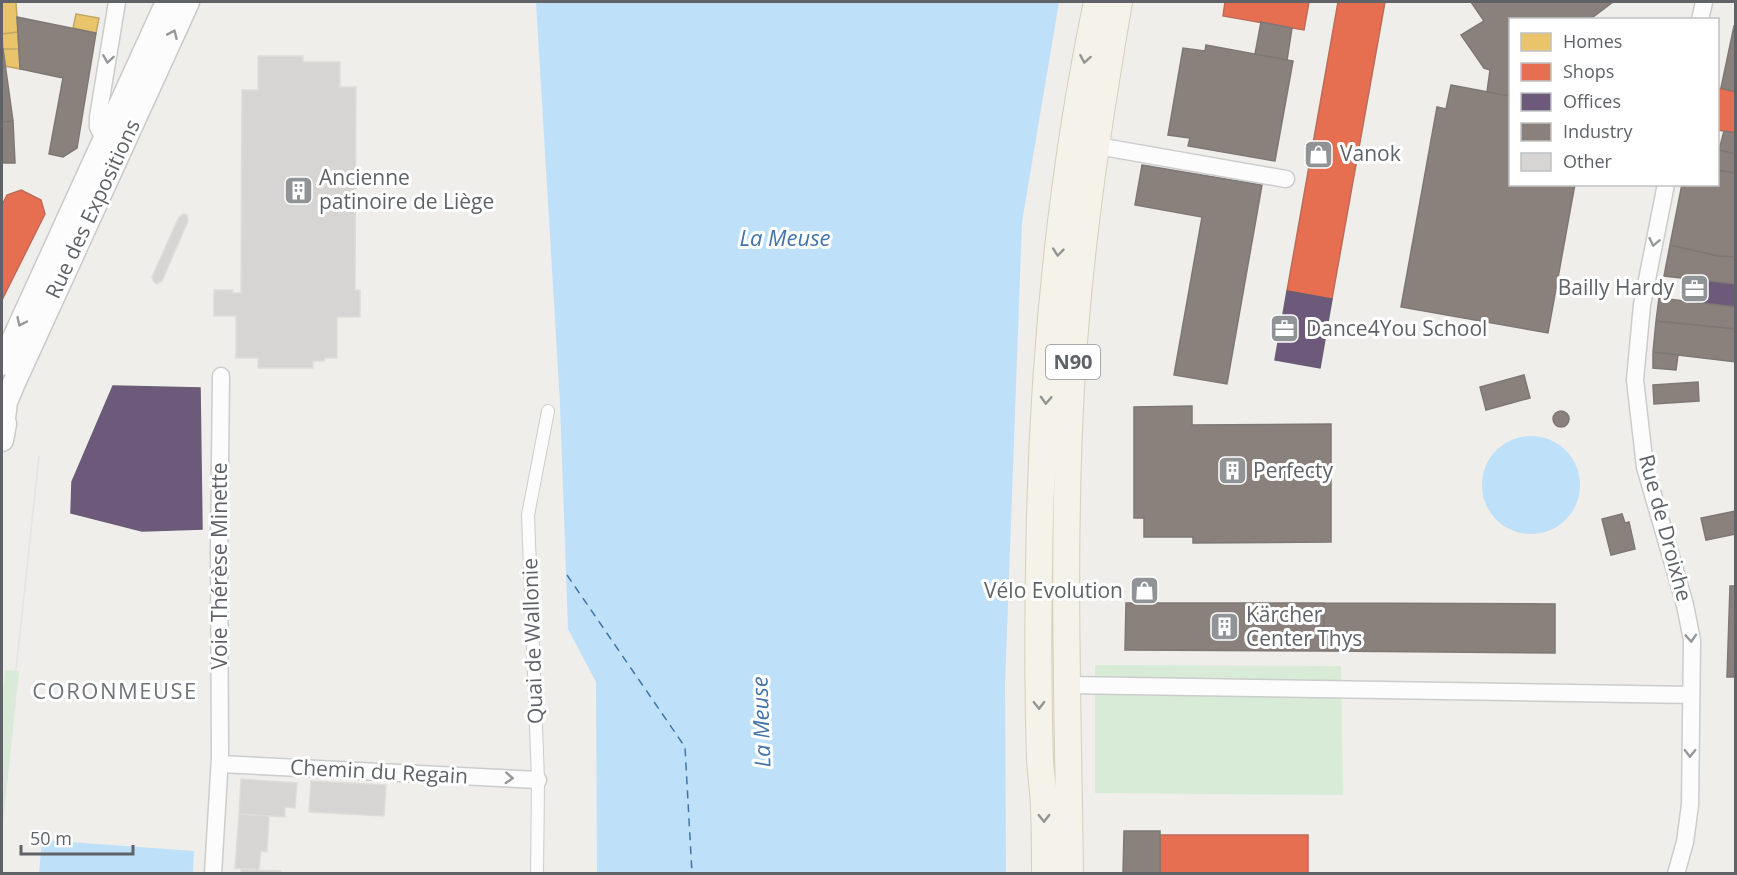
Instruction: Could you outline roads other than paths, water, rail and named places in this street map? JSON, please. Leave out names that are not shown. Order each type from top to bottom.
[{"type":"main road","name":"Rue des Expositions","points":[[2,364],[167,2]]},
{"type":"main road","name":"Rue des Expositions","points":[[2,423],[6,402],[19,372],[188,2]]},
{"type":"main road","name":"N90","points":[[1045,873],[1040,743],[1040,520],[1049,361],[1058,254],[1071,150],[1097,2]]},
{"type":"main road","name":"N90","points":[[1070,873],[1068,459],[1078,292],[1089,189],[1119,2]]},
{"type":"main road","points":[[1068,615],[1079,576],[1083,414],[1096,243],[1109,148],[1135,2]]},
{"type":"main road","points":[[1040,520],[1046,570],[1047,672],[1052,681],[1068,685]]},
{"type":"street","points":[[105,140],[98,127],[98,117],[117,2]]},
{"type":"street","points":[[1700,18],[1704,2]]},
{"type":"street","points":[[1109,148],[1286,179]]},
{"type":"street","name":"Rue de Droixhe","points":[[1666,186],[1642,305],[1635,380],[1646,467],[1690,624],[1692,640],[1688,824],[1676,873]]},
{"type":"street","name":"Voie Thérèse Minette","points":[[213,873],[220,760],[221,376]]},
{"type":"street","name":"Quai de Wallonie","points":[[537,873],[538,780],[528,515],[548,411]]},
{"type":"street","points":[[1068,685],[1691,695]]},
{"type":"street","name":"Chemin du Regain","points":[[220,760],[538,780]]},
{"type":"water","name":"La Meuse","points":[[536,2],[1059,2],[1022,222],[1005,685],[1006,873],[597,873],[596,682],[568,629],[560,403]]},
{"type":"water","points":[[1531,436],[1550,440],[1565,451],[1576,466],[1580,485],[1576,504],[1565,519],[1550,530],[1531,534],[1512,530],[1497,519],[1486,504],[1482,485],[1486,466],[1497,451],[1512,440]]},
{"type":"water","points":[[42,840],[194,851],[193,873],[39,873]]},
{"type":"tram line","points":[[2,800],[39,456]]},
{"type":"place","name":"Vanok","points":[[1319,154]]},
{"type":"place","name":"Ancienne patinoire de Liège","points":[[298,190]]},
{"type":"place","name":"Bailly Hardy","points":[[1695,288]]},
{"type":"place","name":"Dance4You School","points":[[1285,329]]},
{"type":"place","name":"Perfecty","points":[[1232,471]]},
{"type":"place","name":"Vélo Evolution","points":[[1144,591]]},
{"type":"place","name":"Kärcher Center Thys","points":[[1225,627]]},
{"type":"district","name":"CORONMEUSE","points":[[115,691]]}]
